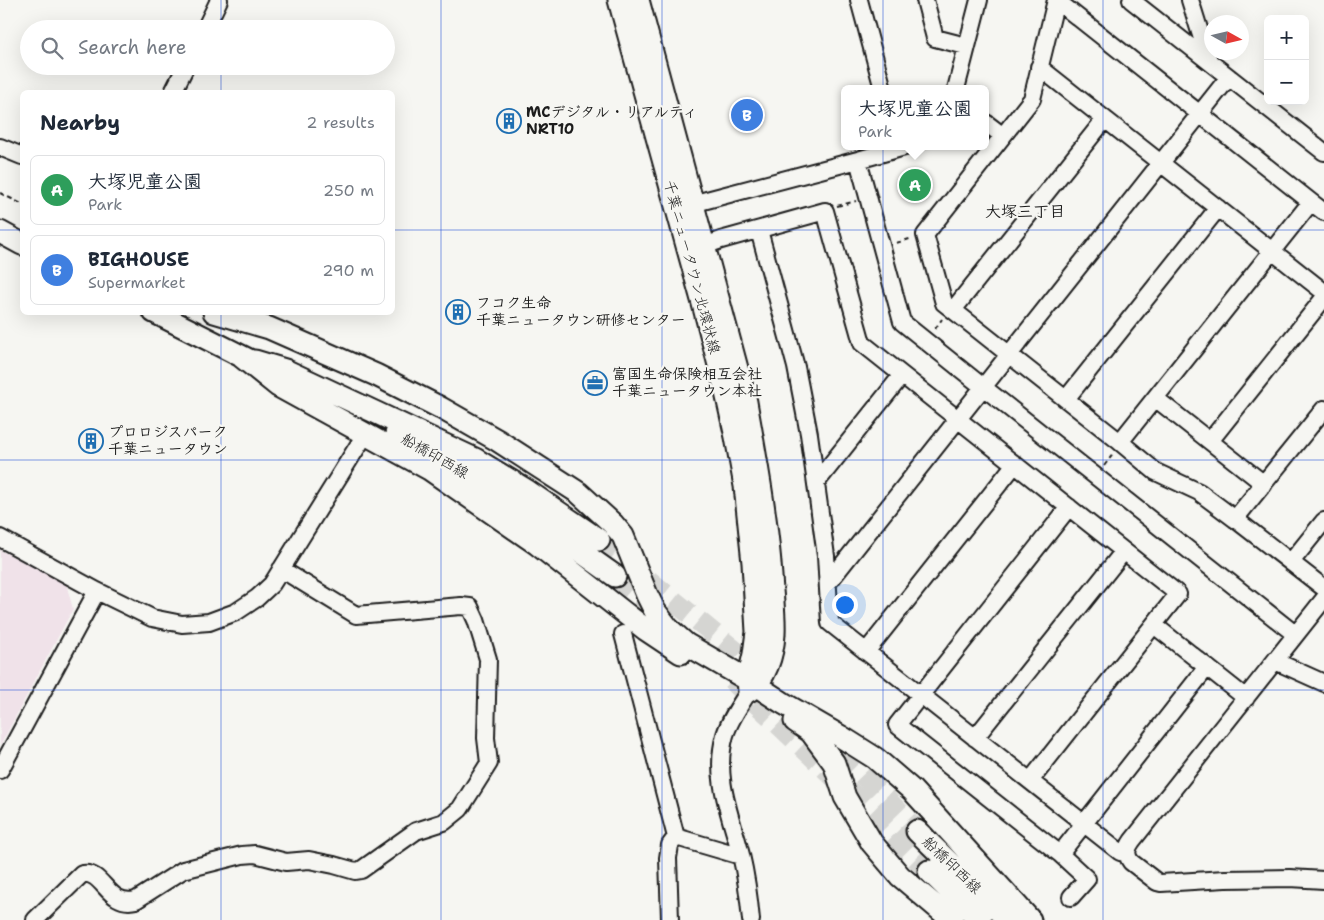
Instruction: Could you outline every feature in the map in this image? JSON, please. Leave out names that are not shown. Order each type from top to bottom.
[{"type":"main road","name":"千葉ニュータウン北環状線","points":[[619,0],[698,243]]},
{"type":"main road","name":"千葉ニュータウン北環状線","points":[[638,0],[698,243],[745,486],[753,563],[756,632],[751,686]]},
{"type":"main road","points":[[0,228],[20,235]]},
{"type":"main road","points":[[0,232],[20,243]]},
{"type":"main road","name":"船橋印西線","points":[[160,315],[361,415],[453,465],[529,515],[615,576]]},
{"type":"main road","points":[[224,315],[269,328],[376,375],[441,408],[497,440],[579,492],[623,536],[647,596],[655,611],[668,628],[686,644],[751,686],[875,758],[912,790],[1030,920]]},
{"type":"main road","points":[[242,357],[278,386],[428,469],[537,544],[652,634],[725,679],[751,686],[811,732],[834,763],[846,797],[872,843],[900,876],[952,920]]},
{"type":"main road","name":"船橋印西線","points":[[242,357],[284,370],[475,459],[526,490],[598,540]]},
{"type":"main road","name":"船橋印西線","points":[[917,831],[1008,920]]},
{"type":"main road","name":"船橋印西線","points":[[930,871],[980,920]]},
{"type":"street","points":[[209,20],[219,0]]},
{"type":"street","points":[[859,0],[882,85]]},
{"type":"street","points":[[925,0],[936,38],[966,46]]},
{"type":"street","points":[[957,85],[978,0]]},
{"type":"street","points":[[1324,212],[1056,0],[1032,99],[924,234],[944,302],[1156,472],[1199,492],[1324,588]]},
{"type":"street","points":[[1131,0],[1324,152]]},
{"type":"street","points":[[1190,0],[1209,61]]},
{"type":"street","points":[[1039,67],[1324,292]]},
{"type":"street","points":[[174,90],[182,75]]},
{"type":"street","points":[[828,583],[1229,77]]},
{"type":"street","points":[[952,309],[1105,119]]},
{"type":"street","points":[[989,126],[1003,136]]},
{"type":"street","points":[[0,146],[20,155]]},
{"type":"street","points":[[703,201],[894,150]]},
{"type":"street","points":[[858,160],[902,322],[1291,630]]},
{"type":"street","points":[[1120,442],[1310,202]]},
{"type":"street","points":[[1066,399],[1218,208]]},
{"type":"street","points":[[698,243],[721,240],[825,211],[862,343],[1178,594],[1030,781]]},
{"type":"street","points":[[759,230],[796,367],[809,434],[826,556],[830,623],[1120,852],[1127,853]]},
{"type":"street","points":[[1210,442],[1324,298]]},
{"type":"street","points":[[816,483],[902,375]]},
{"type":"street","points":[[1155,398],[1264,484]]},
{"type":"street","points":[[1236,519],[1324,409]]},
{"type":"street","points":[[0,538],[97,591],[152,618],[182,624],[209,622],[236,612],[257,598],[272,584],[366,434]]},
{"type":"street","points":[[866,652],[1015,464]]},
{"type":"street","points":[[1069,507],[896,725],[1060,854],[1087,879],[1071,897]]},
{"type":"street","points":[[1291,562],[1324,521]]},
{"type":"street","points":[[975,738],[1124,551]]},
{"type":"street","points":[[35,920],[82,874],[88,873],[93,875],[121,901],[130,902],[183,870],[242,855],[255,854],[286,862],[309,860],[334,864],[354,871],[361,870],[416,831],[444,822],[460,809],[489,763],[486,738],[488,659],[470,607],[461,606],[356,616],[281,569]]},
{"type":"street","points":[[0,770],[97,591]]},
{"type":"street","points":[[1324,599],[1127,849],[1128,858],[1131,862],[1161,883],[1225,879],[1290,878],[1324,880]]},
{"type":"street","points":[[1154,625],[1246,698]]},
{"type":"street","points":[[623,634],[676,838]]},
{"type":"street","points":[[1275,661],[1324,683]]},
{"type":"street","points":[[1060,854],[1207,667]]},
{"type":"street","points":[[751,686],[730,721],[725,736],[720,771],[724,794],[741,856],[750,900],[751,920]]},
{"type":"street","points":[[676,838],[741,856]]},
{"type":"street","points":[[670,920],[668,858],[670,845],[676,838]]},
{"type":"path","points":[[0,194],[20,203]]},
{"type":"path","points":[[825,211],[868,197]]},
{"type":"path","points":[[882,246],[924,234]]},
{"type":"path","points":[[925,341],[952,309]]},
{"type":"path","points":[[1096,476],[1119,447],[1120,442]]},
{"type":"shaded area","points":[[0,550],[66,583],[73,609],[0,746]]},
{"type":"tunnel","points":[[599,540],[735,651],[763,678]]},
{"type":"tunnel","points":[[615,576],[656,611]]},
{"type":"tunnel","points":[[732,680],[850,792],[929,871]]},
{"type":"tunnel","points":[[817,730],[917,831]]},
{"type":"place","name":"BIGHOUSE","points":[[747,115]]},
{"type":"place","name":"MCデジタル・リアルティ NRT10","points":[[509,121]]},
{"type":"place","name":"大塚児童公園","points":[[915,185]]},
{"type":"place","name":"フコク生命 千葉ニュータウン研修センター","points":[[458,312]]},
{"type":"place","name":"富国生命保険相互会社 千葉ニュータウン本社","points":[[595,383]]},
{"type":"place","name":"プロロジスパーク 千葉ニュータウン","points":[[91,441]]},
{"type":"district","name":"大塚三丁目","points":[[1025,211]]}]
